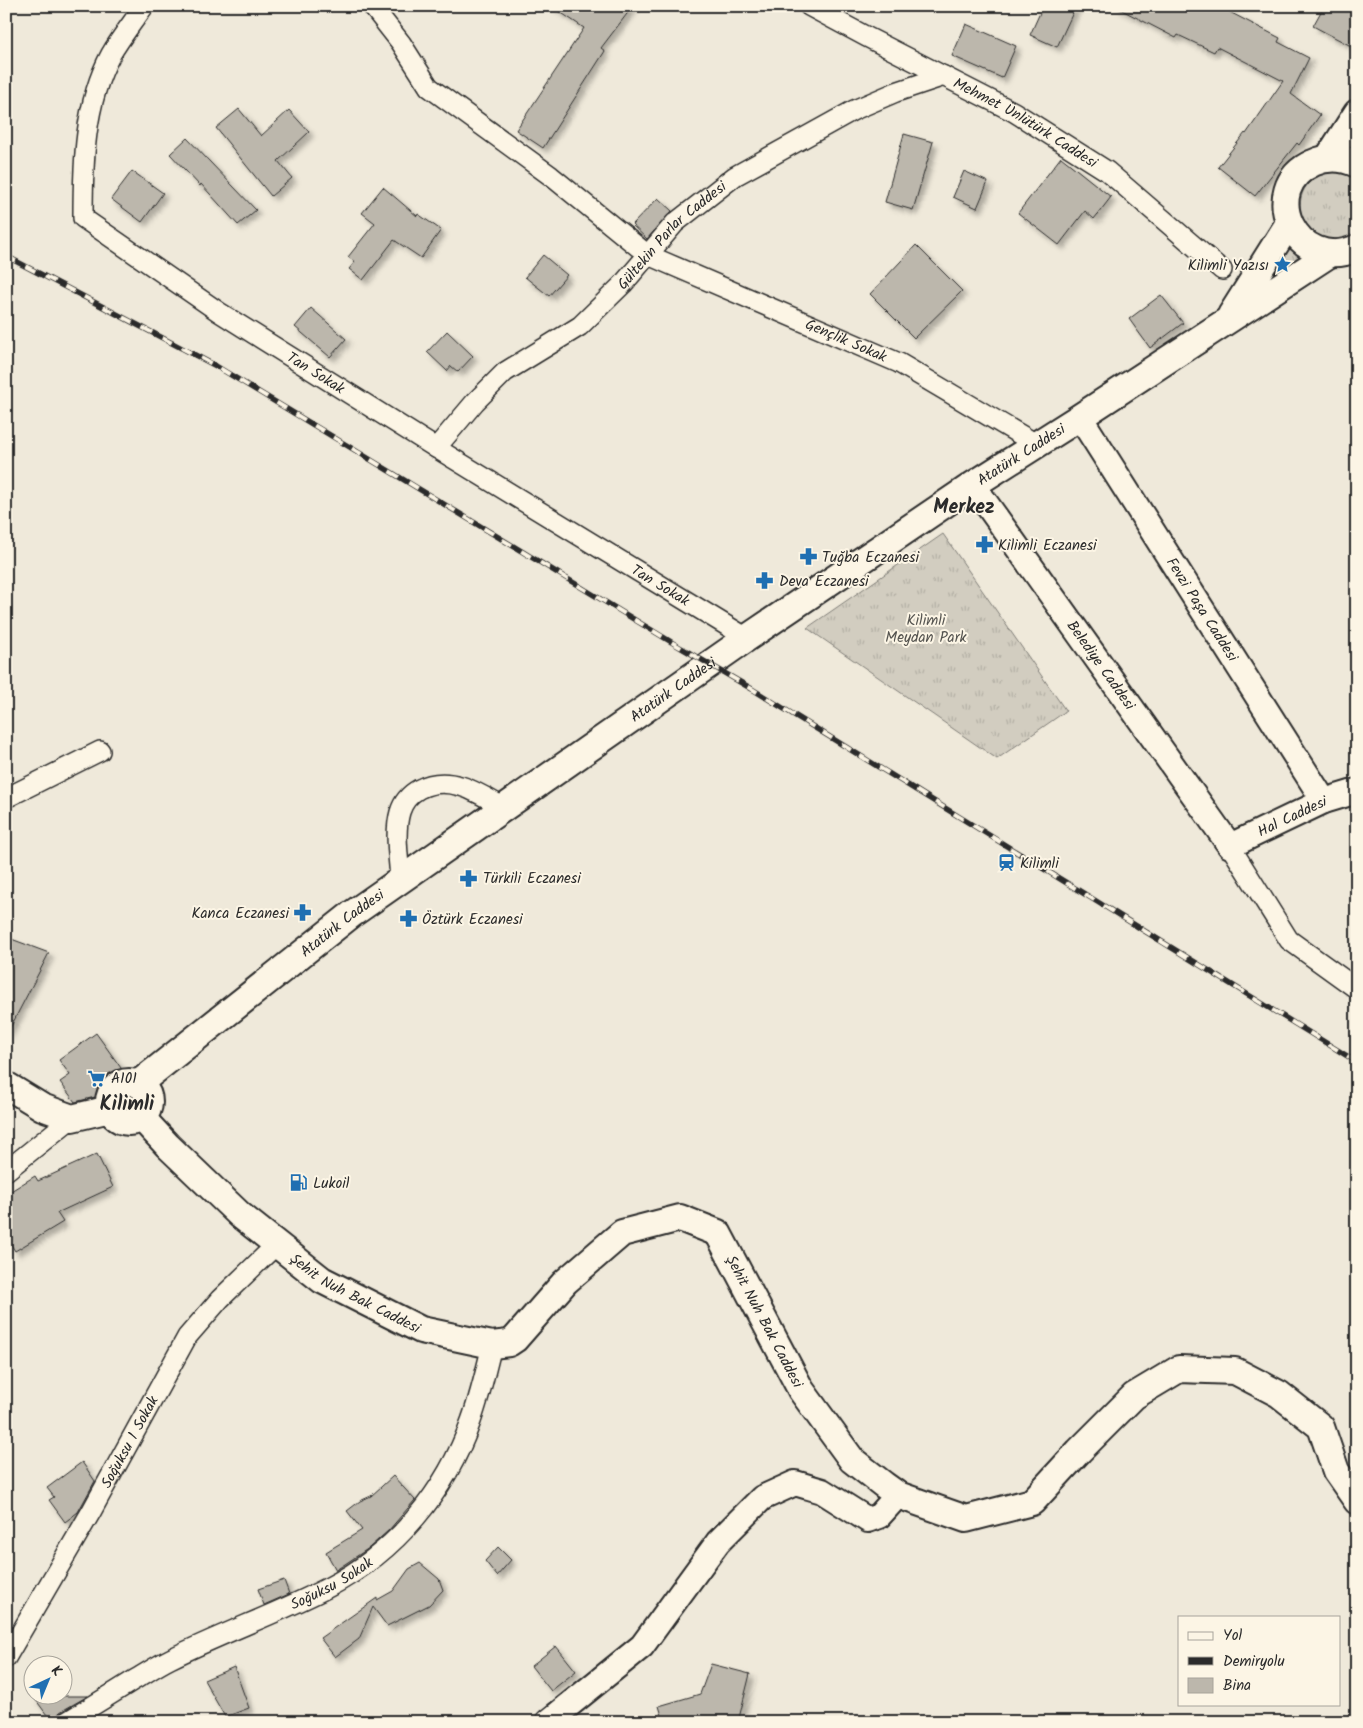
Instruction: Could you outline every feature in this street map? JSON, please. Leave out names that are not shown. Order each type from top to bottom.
[{"type":"main road","points":[[1328,158],[1357,113]]},
{"type":"main road","points":[[1357,164],[1347,159],[1320,159],[1308,165],[1297,174],[1290,186],[1286,199],[1286,212],[1289,223],[1298,237],[1308,246],[1320,252],[1331,253],[1348,252],[1357,248]]},
{"type":"main road","name":"Atatürk Caddesi","points":[[1227,322],[1289,223]]},
{"type":"main road","name":"Atatürk Caddesi","points":[[138,1084],[352,914],[747,638],[973,485],[1080,418],[1331,253]]},
{"type":"main road","points":[[124,1082],[138,1084],[144,1088],[149,1101],[149,1108],[142,1118],[130,1123],[124,1122],[113,1115],[110,1109],[110,1096],[113,1090],[124,1082]]},
{"type":"main road","points":[[6,1085],[42,1107],[72,1118],[110,1109]]},
{"type":"main road","name":"Şehit Nuh Bak Caddesi","points":[[142,1118],[168,1146],[240,1215],[322,1280],[421,1330],[492,1344],[509,1342],[515,1339],[565,1282],[622,1233],[680,1218],[718,1233],[801,1390],[852,1460],[898,1495],[966,1519],[1032,1502],[1134,1396],[1179,1370],[1235,1371],[1279,1394],[1321,1427],[1336,1471],[1357,1500]]},
{"type":"street","name":"Tan Sokak","points":[[144,6],[112,53],[96,89],[88,122],[83,173],[83,218],[219,312],[436,448],[747,638]]},
{"type":"street","name":"Gençlik Sokak","points":[[372,6],[401,43],[429,86],[551,176],[648,255],[899,363],[1036,444]]},
{"type":"street","name":"Mehmet Ünlütürk Caddesi","points":[[809,6],[1014,112],[1107,171],[1222,270]]},
{"type":"street","name":"Gültekin Parlar Caddesi","points":[[436,448],[475,402],[505,372],[580,326],[623,284],[676,223],[735,176],[854,110],[896,92],[944,76]]},
{"type":"street","name":"Fevzi Paşa Caddesi","points":[[1080,418],[1324,801]]},
{"type":"street","name":"Belediye Caddesi","points":[[973,485],[1230,846]]},
{"type":"street","points":[[6,798],[100,751]]},
{"type":"street","points":[[400,880],[398,832],[400,812],[403,804],[411,794],[422,788],[448,783],[466,787],[504,808]]},
{"type":"street","name":"Hal Caddesi","points":[[1230,846],[1324,801],[1357,791]]},
{"type":"street","points":[[1230,846],[1289,940],[1357,989]]},
{"type":"street","points":[[6,1171],[72,1118]]},
{"type":"street","name":"Soğuksu 1 Sokak","points":[[6,1658],[96,1504],[187,1338],[220,1299],[277,1244]]},
{"type":"street","name":"Soğuksu Sokak","points":[[66,1722],[169,1659],[256,1622],[329,1587],[351,1574],[391,1543],[424,1508],[451,1466],[462,1444],[479,1400],[492,1344]]},
{"type":"street","points":[[548,1722],[642,1646],[718,1542],[762,1498],[795,1483],[822,1491],[868,1520],[879,1516],[898,1495]]},
{"type":"green space","points":[[1332,171],[1343,171],[1357,179],[1357,233],[1339,240],[1324,239],[1311,231],[1303,219],[1300,205],[1304,191],[1314,179]]},
{"type":"green space","points":[[1287,236],[1316,259],[1235,314]]},
{"type":"green space","name":"Kilimli Meydan Park","points":[[943,534],[1066,711],[997,759],[807,628]]},
{"type":"building","points":[[551,6],[633,6],[601,48],[605,51],[543,148],[516,130],[584,28]]},
{"type":"building","points":[[1043,6],[1076,6],[1057,47],[1030,35]]},
{"type":"building","points":[[1114,6],[1218,6],[1280,38],[1278,42],[1309,58],[1291,94],[1320,115],[1299,145],[1297,143],[1255,196],[1218,167],[1246,134],[1283,81],[1217,47],[1214,52],[1178,35],[1176,38]]},
{"type":"building","points":[[1324,6],[1349,6],[1357,11],[1357,36],[1351,46],[1313,26]]},
{"type":"building","points":[[966,24],[1016,46],[1002,78],[952,56]]},
{"type":"building","points":[[239,109],[261,136],[289,110],[309,132],[278,161],[292,178],[271,196],[216,128]]},
{"type":"building","points":[[904,134],[933,142],[913,210],[885,202]]},
{"type":"building","points":[[187,138],[256,210],[238,225],[201,184],[200,186],[170,154]]},
{"type":"building","points":[[1061,157],[1111,197],[1094,219],[1085,211],[1059,245],[1018,213]]},
{"type":"building","points":[[132,171],[163,193],[142,222],[111,199]]},
{"type":"building","points":[[964,171],[988,182],[977,208],[953,197]]},
{"type":"building","points":[[383,187],[417,216],[418,214],[441,230],[421,258],[394,240],[363,280],[349,269],[355,262],[348,257],[375,223],[362,213]]},
{"type":"building","points":[[658,198],[672,211],[647,239],[632,225]]},
{"type":"building","points":[[916,245],[962,291],[914,338],[870,294]]},
{"type":"building","points":[[543,255],[567,275],[549,296],[525,277]]},
{"type":"building","points":[[1161,295],[1183,323],[1150,348],[1129,319]]},
{"type":"building","points":[[311,308],[346,339],[330,357],[295,327]]},
{"type":"building","points":[[447,331],[473,356],[458,372],[451,366],[447,371],[427,352]]},
{"type":"building","points":[[6,937],[49,953],[6,1036]]},
{"type":"building","name":"A101","points":[[96,1033],[126,1075],[123,1086],[126,1093],[119,1098],[107,1094],[75,1102],[60,1082],[70,1075],[59,1060]]},
{"type":"building","points":[[97,1154],[113,1187],[57,1213],[63,1222],[15,1251],[6,1237],[6,1194],[35,1176],[38,1181]]},
{"type":"building","points":[[82,1462],[95,1481],[78,1512],[65,1522],[49,1500],[54,1497],[47,1488]]},
{"type":"building","points":[[393,1476],[415,1500],[389,1530],[369,1548],[336,1570],[326,1552],[362,1530],[347,1511],[360,1501],[371,1496]]},
{"type":"building","points":[[498,1547],[511,1560],[497,1576],[485,1561]]},
{"type":"building","points":[[420,1563],[439,1579],[443,1590],[429,1605],[387,1626],[373,1607],[359,1639],[335,1657],[320,1638],[377,1598],[377,1600],[393,1591],[409,1569]]},
{"type":"building","points":[[284,1580],[289,1594],[264,1605],[258,1589]]},
{"type":"building","points":[[556,1646],[576,1671],[551,1691],[531,1666]]},
{"type":"building","points":[[711,1664],[750,1674],[738,1722],[664,1722],[659,1706],[700,1694]]},
{"type":"building","points":[[234,1667],[249,1708],[225,1717],[204,1680]]},
{"type":"building","points":[[72,1696],[88,1696],[72,1705]]},
{"type":"building","points":[[40,1706],[70,1706],[60,1712],[52,1722]]},
{"type":"railway","points":[[6,256],[216,366],[752,689],[1357,1062]]},
{"type":"place","name":"Kilimli Yazısı","points":[[1283,265]]},
{"type":"place","name":"Kilimli Eczanesi","points":[[984,545]]},
{"type":"place","name":"Tuğba Eczanesi","points":[[808,557]]},
{"type":"place","name":"Deva Eczanesi","points":[[765,581]]},
{"type":"place","name":"Kilimli","points":[[1006,863]]},
{"type":"place","name":"Türkili Eczanesi","points":[[469,878]]},
{"type":"place","name":"Kanca Eczanesi","points":[[303,913]]},
{"type":"place","name":"Öztürk Eczanesi","points":[[408,919]]},
{"type":"place","name":"A101","points":[[97,1078]]},
{"type":"place","name":"Lukoil","points":[[299,1183]]},
{"type":"district","name":"Merkez","points":[[964,506]]},
{"type":"district","name":"Kilimli","points":[[127,1103]]}]
